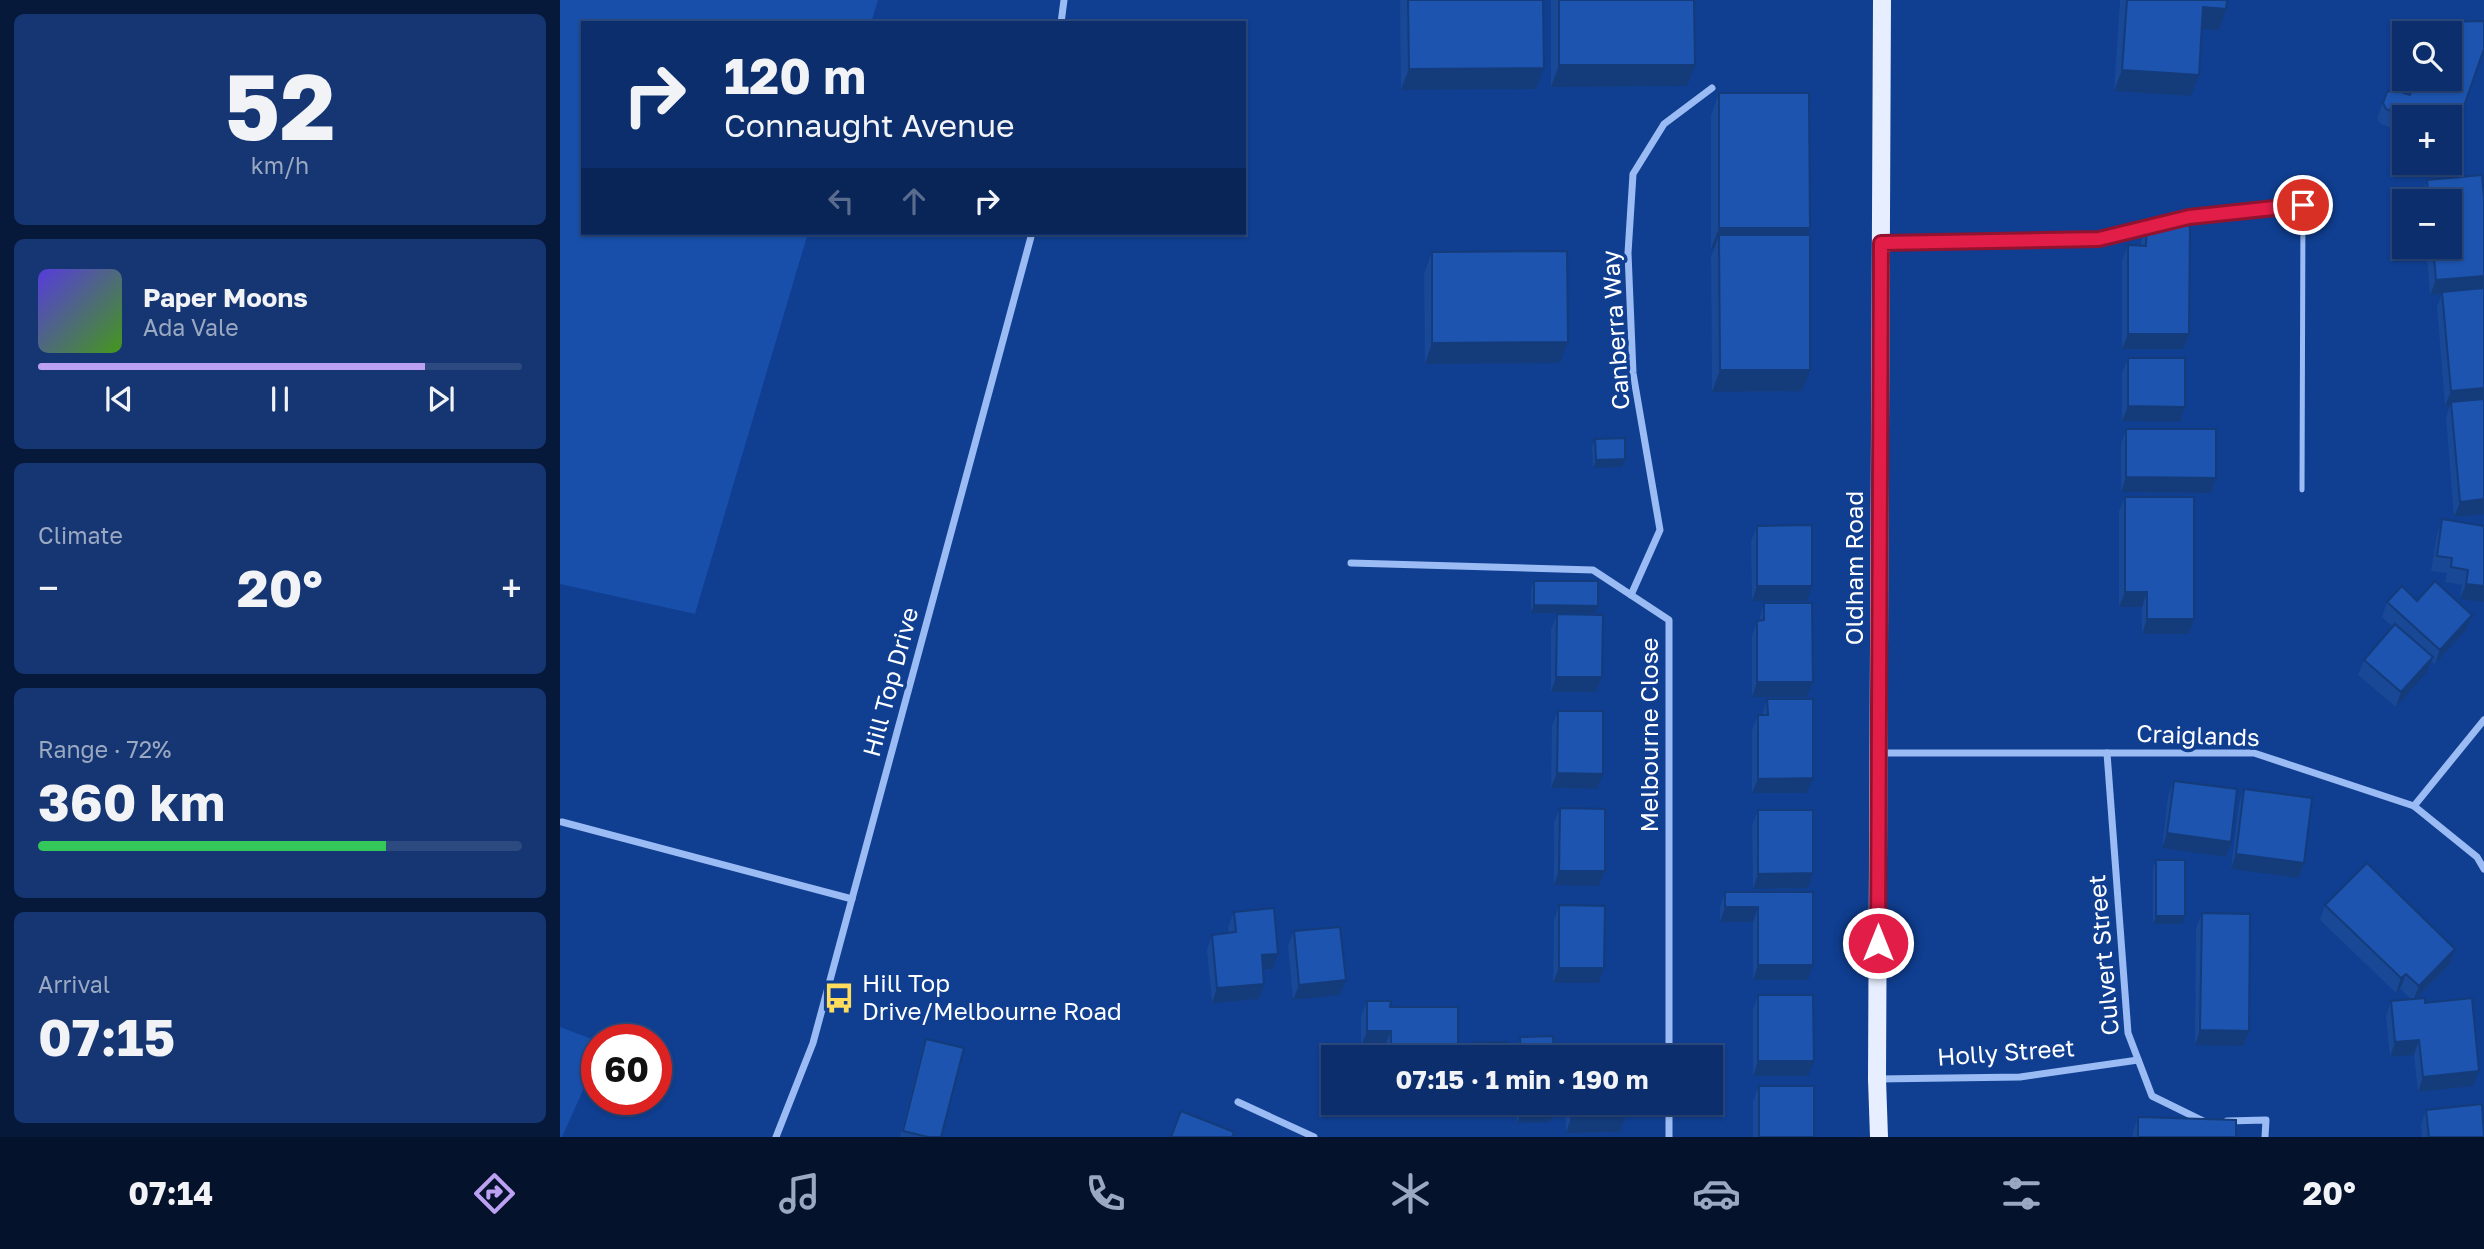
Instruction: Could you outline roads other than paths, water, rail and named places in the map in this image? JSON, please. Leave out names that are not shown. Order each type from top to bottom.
[{"type":"main road","name":"Oldham Road","points":[[1879,1137],[1877,1079],[1882,0]]},
{"type":"street","points":[[1061,21],[1064,0]]},
{"type":"street","name":"Canberra Way","points":[[1631,595],[1660,530],[1633,373],[1628,253],[1633,174],[1664,124],[1712,88]]},
{"type":"street","points":[[1881,243],[2099,239],[2189,217],[2303,205]]},
{"type":"street","name":"Hill Top Drive","points":[[776,1137],[813,1043],[1031,235]]},
{"type":"street","name":"Melbourne Close","points":[[1351,563],[1592,570],[1669,620],[1669,1045]]},
{"type":"street","points":[[2414,806],[2484,720]]},
{"type":"street","name":"Craiglands","points":[[1879,753],[2254,753],[2414,806],[2477,857],[2484,869]]},
{"type":"street","name":"Culvert Street","points":[[2106,753],[2128,1033],[2152,1096],[2203,1122],[2266,1120],[2265,1137]]},
{"type":"street","points":[[562,822],[852,899]]},
{"type":"street","name":"Holly Street","points":[[1877,1079],[2020,1077],[2138,1060]]},
{"type":"street","points":[[1238,1102],[1314,1137]]},
{"type":"street","points":[[1669,1115],[1669,1137]]},
{"type":"lane","points":[[2302,490],[2303,205]]},
{"type":"place","name":"Hill Top Drive/Melbourne Road","points":[[839,998]]}]
